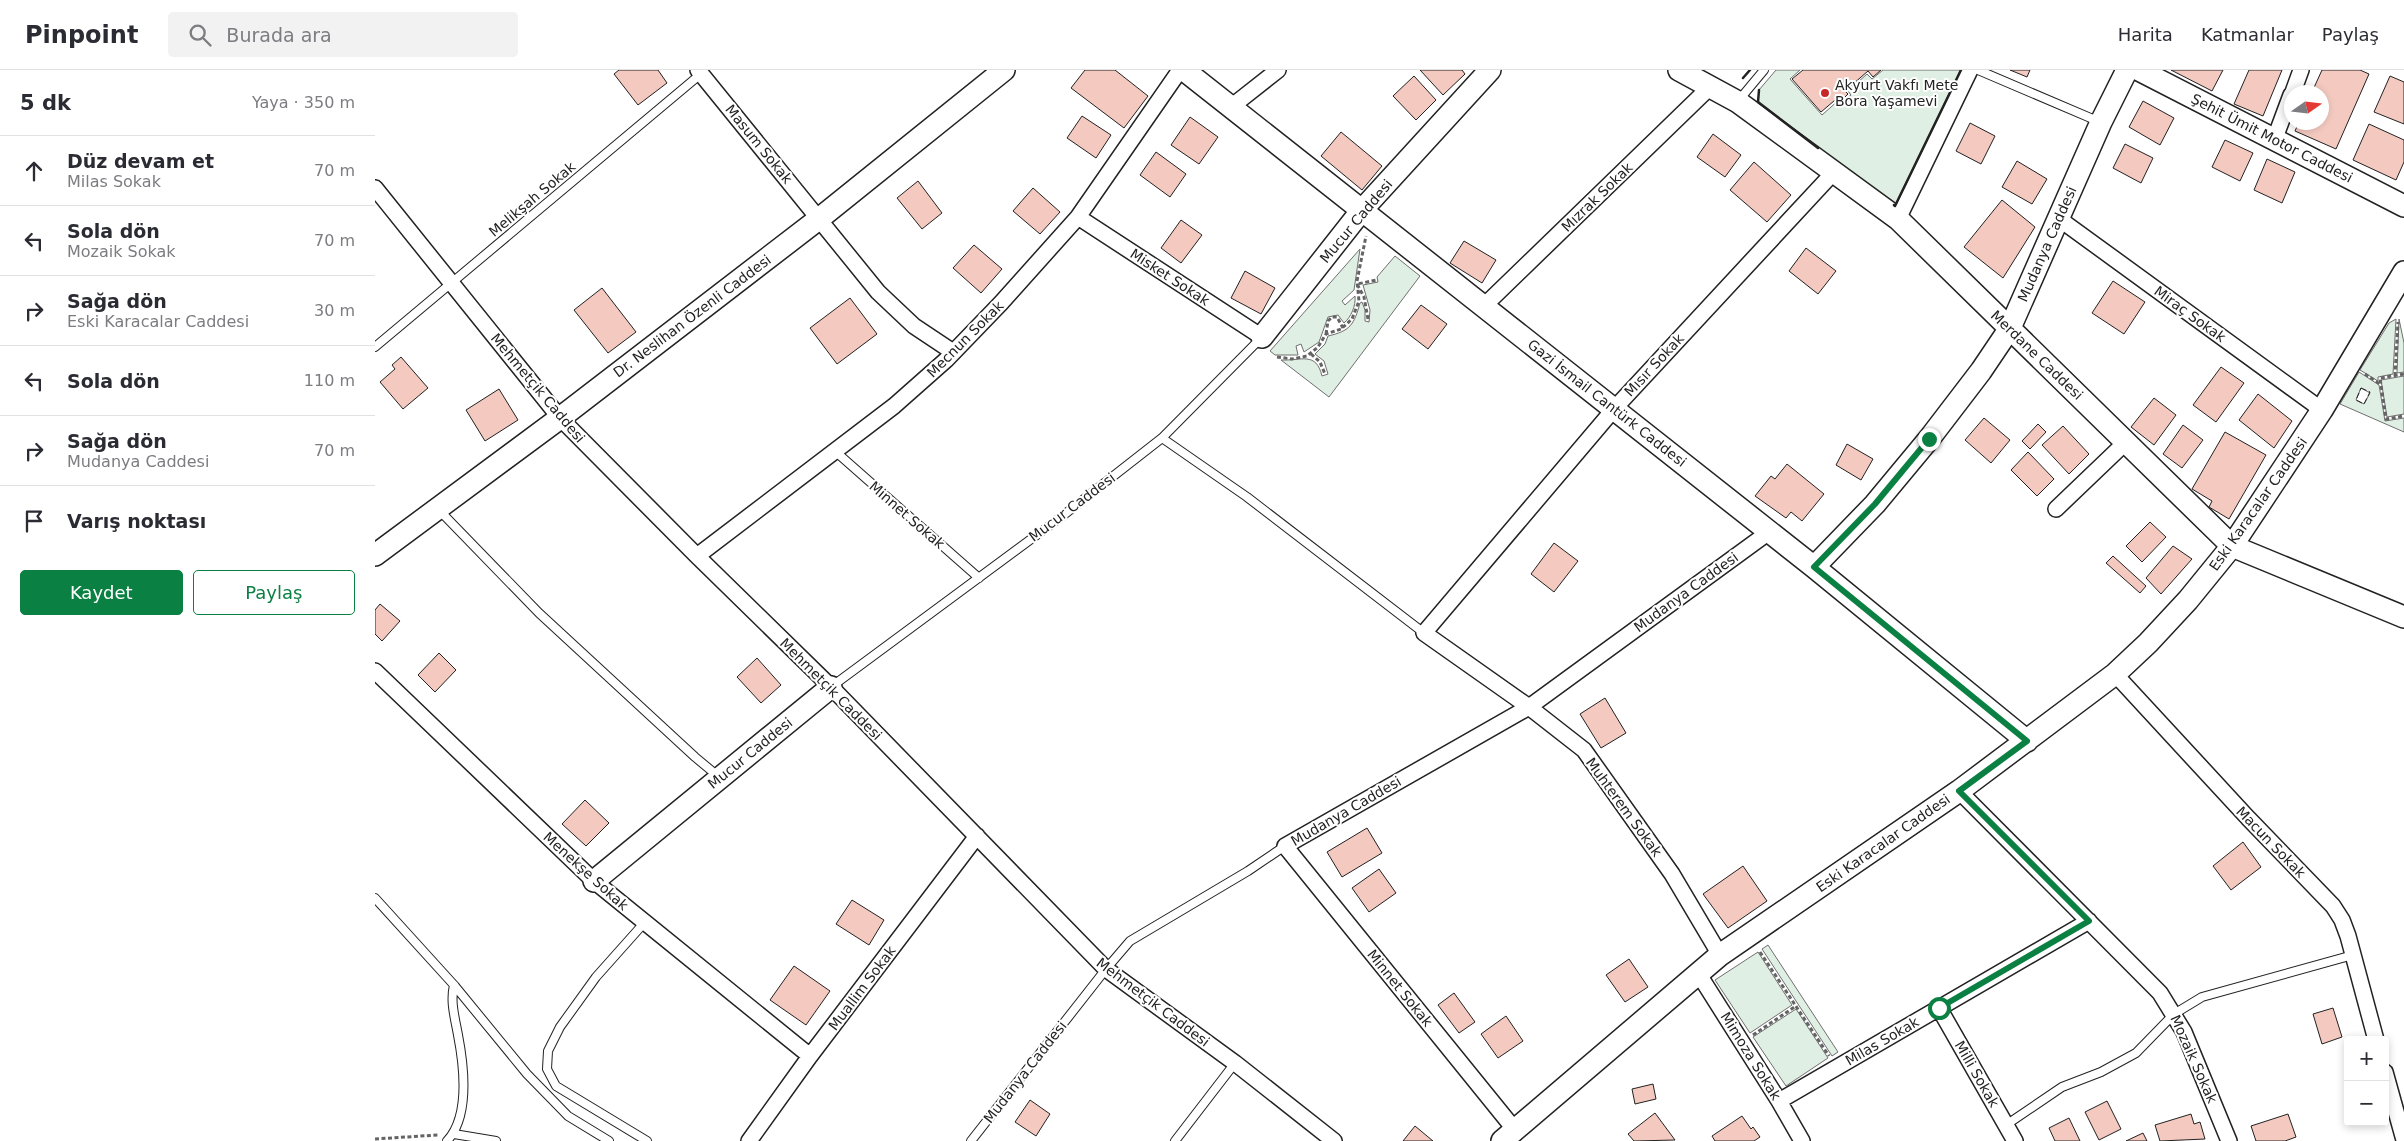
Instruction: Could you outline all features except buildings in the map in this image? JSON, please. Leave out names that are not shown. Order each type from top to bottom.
[{"type":"street","name":"Dr. Neslihan Özenli Caddesi","points":[[375,555],[560,418],[820,218],[1004,70]]},
{"type":"street","name":"Mecnun Sokak","points":[[697,556],[894,406],[953,352],[1001,303],[1078,217],[1180,70]]},
{"type":"street","name":"Gazi İsmail Cantürk Caddesi","points":[[1184,70],[1814,567],[2027,741]]},
{"type":"street","points":[[1231,107],[1278,70]]},
{"type":"street","name":"Mucur Caddesi","points":[[1261,337],[1490,70]]},
{"type":"street","name":"Merdane Caddesi","points":[[1679,70],[1738,102],[1898,219],[2231,546],[2404,617]]},
{"type":"street","points":[[1898,219],[1970,70]]},
{"type":"street","name":"Mudanya Caddesi","points":[[1814,567],[1875,504],[1929,439],[1981,371],[2010,328],[2101,122],[2127,70]]},
{"type":"street","name":"Şehit Ümit Motor Caddesi","points":[[2139,70],[2275,138],[2404,206]]},
{"type":"street","points":[[2295,85],[2301,70]]},
{"type":"street","name":"Masum Sokak","points":[[701,71],[820,218],[877,292],[896,311],[953,352]]},
{"type":"street","name":"Mızrak Sokak","points":[[1485,306],[1710,87]]},
{"type":"street","points":[[2275,138],[2284,115]]},
{"type":"street","name":"Mısır Sokak","points":[[1424,633],[1614,409],[1834,172]]},
{"type":"street","name":"Mehmetçik Caddesi","points":[[375,188],[560,418],[831,687],[1106,969],[1235,1063],[1334,1141]]},
{"type":"street","name":"Misket Sokak","points":[[1078,217],[1261,337]]},
{"type":"street","name":"Miraç Sokak","points":[[2058,218],[2322,410]]},
{"type":"street","name":"Eski Karacalar Caddesi","points":[[1508,1135],[1720,955],[1959,791],[2115,674],[2188,600],[2231,546],[2322,410],[2404,272]]},
{"type":"street","points":[[2056,508],[2126,442]]},
{"type":"street","name":"Mudanya Caddesi","points":[[1285,846],[1529,708],[1769,532]]},
{"type":"street","name":"Muhterem Sokak","points":[[1424,633],[1584,750],[1672,874],[1720,955]]},
{"type":"street","name":"Menekşe Sokak","points":[[375,670],[594,881],[810,1056]]},
{"type":"street","name":"Macun Sokak","points":[[2115,674],[2248,818],[2333,906],[2342,920],[2375,1036]]},
{"type":"street","name":"Mucur Caddesi","points":[[594,881],[831,687]]},
{"type":"street","name":"Mozaik Sokak","points":[[1959,791],[2153,985],[2174,1014],[2195,1056],[2229,1141]]},
{"type":"street","name":"Muallim Sokak","points":[[749,1141],[810,1056],[977,836]]},
{"type":"street","name":"Minnet Sokak","points":[[1285,846],[1508,1135]]},
{"type":"street","name":"Milas Sokak","points":[[1779,1101],[2089,921]]},
{"type":"street","name":"Mimoza Sokak","points":[[1699,973],[1802,1141]]},
{"type":"street","name":"Milli Sokak","points":[[1939,1008],[2015,1141]]},
{"type":"street","points":[[2388,1081],[2404,1140]]},
{"type":"lane","points":[[1738,102],[1764,70]]},
{"type":"lane","points":[[1978,70],[2101,122]]},
{"type":"lane","name":"Melikşah Sokak","points":[[375,348],[701,71]]},
{"type":"lane","name":"Mucur Caddesi","points":[[831,687],[979,578],[1161,438],[1261,337]]},
{"type":"lane","points":[[1161,438],[1247,497],[1424,633]]},
{"type":"lane","name":"Minnet Sokak","points":[[836,452],[979,578]]},
{"type":"lane","points":[[438,509],[539,613],[720,778]]},
{"type":"lane","name":"Mudanya Caddesi","points":[[971,1141],[1130,941],[1248,871],[1285,846]]},
{"type":"lane","points":[[375,898],[454,985],[527,1074],[568,1116],[609,1141]]},
{"type":"lane","points":[[645,922],[596,978],[561,1027],[547,1051],[547,1069],[556,1086],[647,1141]]},
{"type":"lane","points":[[2006,1125],[2062,1087],[2101,1072],[2136,1053],[2174,1014],[2203,997],[2353,955]]},
{"type":"lane","points":[[447,1141],[454,1134],[462,1113],[462,1056],[451,997],[454,985]]},
{"type":"lane","points":[[1175,1141],[1235,1063]]},
{"type":"lane","points":[[454,1134],[496,1141]]},
{"type":"path","points":[[1277,357],[1292,359],[1311,354],[1327,334],[1343,328],[1352,319],[1358,305],[1357,284],[1366,213]]},
{"type":"path","points":[[1357,284],[1377,280]]},
{"type":"path","points":[[1357,284],[1365,297],[1368,319]]},
{"type":"path","points":[[1327,334],[1328,321],[1332,317],[1337,317],[1343,328]]},
{"type":"path","points":[[2395,376],[2398,318]]},
{"type":"path","points":[[1311,354],[1320,362],[1325,374]]},
{"type":"path","points":[[2404,374],[2380,378],[2386,419],[2404,416]]},
{"type":"path","points":[[1760,952],[1829,1056]]},
{"type":"path","points":[[1742,1042],[1796,1006]]},
{"type":"path","points":[[375,1139],[454,1134]]},
{"type":"green space","points":[[1776,70],[1800,70],[1790,79],[1822,115],[1840,99],[1843,101],[1851,95],[1848,91],[1867,74],[1872,79],[1883,70],[1961,70],[1895,206],[1758,102],[1759,90]]},
{"type":"green space","points":[[1360,249],[1354,290],[1342,301],[1345,305],[1355,296],[1354,307],[1347,321],[1344,323],[1338,315],[1328,317],[1319,342],[1304,352],[1301,344],[1296,346],[1298,355],[1275,355],[1270,351]]},
{"type":"green space","points":[[1395,256],[1420,276],[1329,397],[1281,360],[1312,360],[1316,363],[1322,376],[1328,374],[1324,361],[1315,354],[1325,344],[1328,336],[1341,332],[1350,326],[1362,302],[1365,310],[1365,321],[1369,322],[1370,310],[1363,285],[1378,282],[1377,277]]},
{"type":"green space","points":[[2396,319],[2393,374],[2378,377],[2378,381],[2360,370],[2389,323]]},
{"type":"green space","points":[[2399,319],[2404,343],[2404,372],[2397,373]]},
{"type":"green space","points":[[2359,372],[2379,385],[2385,421],[2404,418],[2404,432],[2340,404]],"holes":[[[2361,388],[2370,393],[2364,404],[2356,400]]]},
{"type":"green space","points":[[2404,376],[2404,414],[2387,417],[2381,380]]},
{"type":"green space","points":[[1768,945],[1838,1052],[1832,1056],[1762,949]]},
{"type":"green space","points":[[1758,952],[1792,1005],[1750,1033],[1715,980]]},
{"type":"green space","points":[[1796,1009],[1828,1058],[1786,1086],[1753,1037]]},
{"type":"fence","points":[[2361,388],[2370,392],[2364,404],[2356,400],[2361,388]]},
{"type":"wall","points":[[1743,78],[1750,70]]},
{"type":"wall","points":[[1894,205],[1961,70]]},
{"type":"wall","points":[[1759,90],[1758,102],[1818,148]]},
{"type":"place","name":"Akyurt Vakfı Mete Bora Yaşamevi","points":[[1825,93]]},
{"type":"route","points":[[1929,439],[1875,504],[1814,567],[2027,741],[1959,791],[2089,921],[1939,1008]]}]
